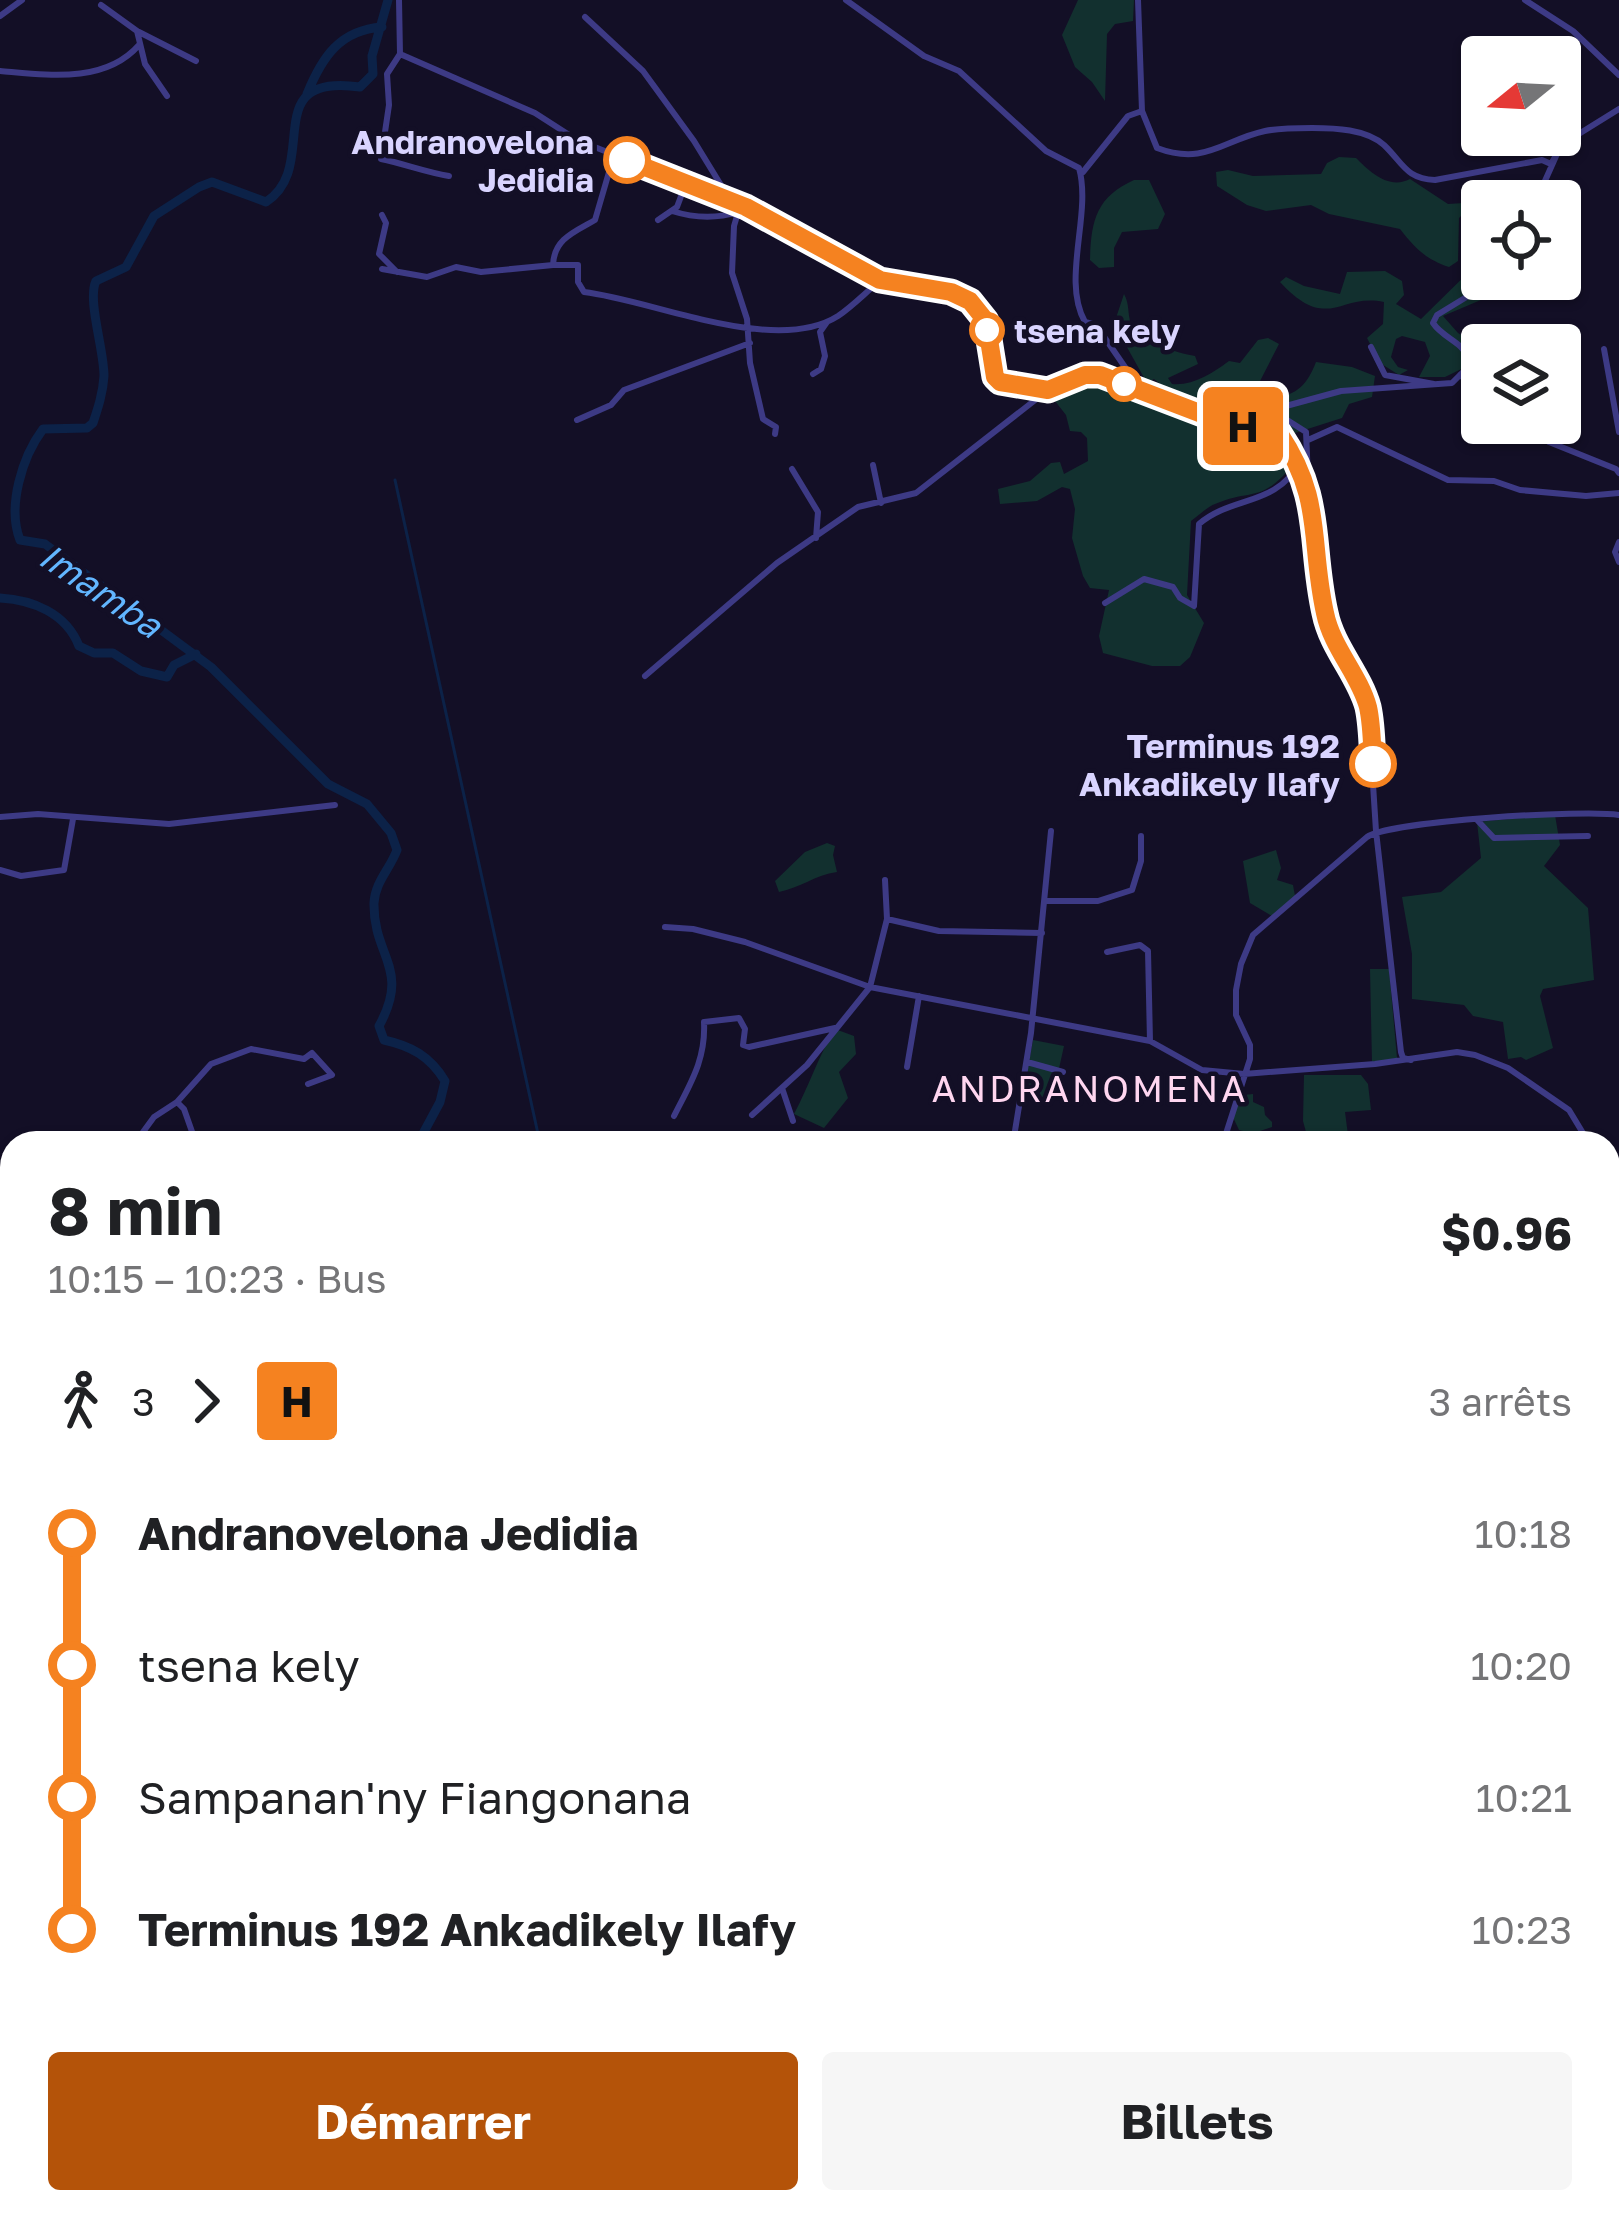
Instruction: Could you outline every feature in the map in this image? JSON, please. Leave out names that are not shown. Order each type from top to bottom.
[{"type":"street","points":[[0,16],[22,0]]},
{"type":"street","points":[[399,0],[400,54],[387,74],[389,105],[381,159],[449,176]]},
{"type":"street","points":[[846,0],[859,3],[880,28],[924,56],[959,71],[1028,136],[1082,173]]},
{"type":"street","points":[[1138,0],[1142,111],[1157,148],[1213,153],[1266,130],[1364,133],[1384,145],[1403,170],[1419,180],[1435,180],[1542,160],[1551,164],[1562,145],[1619,109]]},
{"type":"street","points":[[1525,0],[1573,31],[1619,75]]},
{"type":"street","points":[[101,5],[137,31],[196,61]]},
{"type":"street","points":[[586,17],[643,71],[739,209],[732,273],[749,328],[754,390],[763,419],[776,427],[775,434]]},
{"type":"street","points":[[137,31],[145,64],[167,96]]},
{"type":"street","points":[[0,71],[95,71],[128,57],[139,44]]},
{"type":"street","points":[[400,54],[536,113],[577,140],[686,183],[880,280],[951,292],[970,301],[986,321],[995,377],[1000,382],[1048,390]]},
{"type":"street","points":[[1140,388],[1096,325],[1085,322],[1080,313],[1082,173],[1128,116],[1142,111]]},
{"type":"street","points":[[553,265],[554,250],[562,239],[595,220],[614,155]]},
{"type":"street","points":[[1545,180],[1555,157]]},
{"type":"street","points":[[658,220],[681,200],[686,183]]},
{"type":"street","points":[[672,211],[694,218],[720,218],[739,209]]},
{"type":"street","points":[[382,214],[386,223],[380,254],[398,272]]},
{"type":"street","points":[[382,269],[427,277],[456,267],[481,272],[578,265],[578,283],[584,292],[749,328],[790,331],[830,320]]},
{"type":"street","points":[[813,374],[821,369],[824,356],[820,332],[880,280]]},
{"type":"street","points":[[1411,1060],[1401,1052],[1376,831],[1368,706],[1334,646],[1324,611],[1306,432],[1284,418],[1286,406],[1341,391],[1444,385],[1460,375],[1468,367],[1465,350],[1433,323],[1437,315],[1462,300]]},
{"type":"street","points":[[577,420],[610,405],[624,390],[750,343]]},
{"type":"street","points":[[1372,347],[1385,375],[1444,385]]},
{"type":"street","points":[[1604,350],[1619,432]]},
{"type":"street","points":[[645,676],[775,565],[858,507],[916,493],[1048,390],[1085,375],[1140,388],[1223,422],[1279,433],[1308,485]]},
{"type":"street","points":[[1308,440],[1337,427],[1448,480],[1494,481],[1549,493],[1619,493]]},
{"type":"street","points":[[1554,444],[1619,473]]},
{"type":"street","points":[[1105,603],[1144,579],[1173,587],[1194,606],[1199,524],[1216,508],[1249,504],[1276,491],[1291,479],[1299,463]]},
{"type":"street","points":[[873,465],[881,503]]},
{"type":"street","points":[[792,469],[818,512],[816,538]]},
{"type":"street","points":[[1619,542],[1615,551],[1619,562]]},
{"type":"street","points":[[0,817],[169,824],[335,805]]},
{"type":"street","points":[[1227,1131],[1250,1045],[1236,1016],[1236,990],[1240,964],[1253,934],[1376,831],[1572,813],[1619,814]]},
{"type":"street","points":[[0,870],[21,876],[64,870],[73,817]]},
{"type":"street","points":[[1478,821],[1494,838],[1588,836]]},
{"type":"street","points":[[1015,1131],[1052,831]]},
{"type":"street","points":[[1045,901],[1124,896],[1136,881],[1141,836]]},
{"type":"street","points":[[752,1115],[807,1065],[870,987],[887,920],[885,880]]},
{"type":"street","points":[[887,920],[939,931],[1042,933]]},
{"type":"street","points":[[665,927],[745,942],[870,987],[1150,1041],[1192,1067],[1244,1074],[1457,1052],[1490,1059],[1569,1110],[1582,1131]]},
{"type":"street","points":[[1107,952],[1140,945],[1148,950],[1150,1041]]},
{"type":"street","points":[[907,1067],[919,996]]},
{"type":"street","points":[[674,1116],[700,1066],[704,1022],[739,1018],[745,1029],[743,1045],[749,1047],[835,1028]]},
{"type":"street","points":[[144,1131],[212,1064],[251,1049],[304,1060],[312,1053],[332,1075],[308,1084]]},
{"type":"street","points":[[1027,1062],[1063,1072]]},
{"type":"street","points":[[782,1088],[793,1121]]},
{"type":"street","points":[[177,1102],[192,1131]]},
{"type":"green space","points":[[1078,0],[1134,0],[1133,21],[1115,24],[1107,34],[1105,101],[1075,67],[1062,35]]},
{"type":"green space","points":[[1339,157],[1356,158],[1387,181],[1410,179],[1448,204],[1461,203],[1458,261],[1449,267],[1433,260],[1400,229],[1329,214],[1311,205],[1266,211],[1217,186],[1216,172],[1321,174],[1327,163]]},
{"type":"green space","points":[[1134,180],[1149,180],[1165,214],[1158,229],[1122,232],[1114,248],[1114,267],[1099,268],[1090,260],[1098,212],[1111,194]]},
{"type":"green space","points":[[1385,271],[1402,281],[1404,295],[1396,304],[1421,319],[1461,280],[1461,300],[1481,300],[1443,316],[1461,335],[1461,369],[1445,377],[1419,377],[1430,356],[1425,342],[1402,336],[1396,339],[1391,357],[1398,367],[1408,370],[1399,375],[1380,363],[1367,338],[1383,324],[1384,302],[1369,300],[1322,309],[1296,297],[1280,282],[1286,277],[1340,294],[1347,272]]},
{"type":"green space","points":[[1124,294],[1135,330],[1150,341],[1195,356],[1198,364],[1168,378],[1172,384],[1195,381],[1229,361],[1240,363],[1258,340],[1268,338],[1279,344],[1259,383],[1273,399],[1300,387],[1316,362],[1375,376],[1372,397],[1349,404],[1342,418],[1295,433],[1184,403],[1154,379],[1147,383],[1114,324]]},
{"type":"green space","points":[[1102,382],[1276,439],[1293,465],[1264,490],[1215,504],[1191,521],[1187,595],[1204,623],[1190,657],[1180,666],[1152,666],[1103,653],[1099,636],[1109,590],[1090,588],[1083,576],[1072,538],[1075,509],[1070,489],[1062,487],[1037,501],[1000,504],[998,489],[1030,481],[1051,463],[1060,462],[1064,474],[1088,461],[1087,438],[1070,431],[1066,415],[1051,396]]},
{"type":"green space","points":[[1555,815],[1560,845],[1544,866],[1588,908],[1594,980],[1543,989],[1540,996],[1553,1048],[1526,1060],[1508,1059],[1503,1022],[1473,1016],[1464,1005],[1412,999],[1412,954],[1402,897],[1441,892],[1481,858],[1477,822]]},
{"type":"green space","points":[[827,843],[835,846],[837,872],[779,892],[775,881],[805,852]]},
{"type":"green space","points":[[1276,850],[1281,868],[1277,880],[1293,885],[1295,896],[1272,916],[1250,903],[1243,861]]},
{"type":"green space","points":[[1370,969],[1389,969],[1397,1058],[1372,1063]]},
{"type":"green space","points":[[835,1029],[854,1036],[856,1054],[839,1072],[848,1098],[824,1128],[794,1114]]},
{"type":"green space","points":[[1033,1040],[1064,1046],[1058,1099],[1023,1095]]},
{"type":"green space","points":[[1304,1075],[1361,1075],[1368,1084],[1371,1110],[1345,1112],[1347,1131],[1306,1131]]},
{"type":"green space","points":[[1253,1094],[1253,1102],[1264,1107],[1272,1127],[1239,1130],[1232,1115],[1244,1095]]},
{"type":"waterway","name":"Imamba","points":[[388,0],[372,56],[373,74],[360,87],[328,86],[309,94],[299,107],[290,167],[282,186],[266,202],[212,182],[199,187],[154,216],[126,267],[96,281],[93,300],[104,376],[93,423],[87,428],[43,429],[23,468],[15,513],[20,540],[45,544],[211,667],[328,784],[367,804],[391,833],[397,850],[374,903],[392,990],[379,1026],[384,1040],[419,1053],[445,1081],[424,1131]]},
{"type":"waterway","name":"Imamba","points":[[307,94],[334,48],[355,34],[382,27]]},
{"type":"waterway","points":[[395,480],[537,1131]]},
{"type":"waterway","points":[[0,598],[47,610],[66,625],[79,646],[94,653],[113,653],[141,671],[167,677],[174,665],[196,654]]},
{"type":"bus line","name":"H","points":[[627,160],[746,207],[880,280],[951,292],[970,301],[986,321],[995,377],[1000,382],[1048,390],[1085,375],[1100,375],[1223,422],[1279,433],[1308,485],[1324,611],[1334,646],[1368,706],[1373,764]]},
{"type":"place","name":"Andranovelona Jedidia","points":[[627,160]]},
{"type":"place","name":"tsena kely","points":[[987,330]]},
{"type":"place","name":"Terminus 192 Ankadikely Ilafy","points":[[1373,764]]},
{"type":"district","name":"ANDRANOMENA","points":[[1090,1088]]}]
